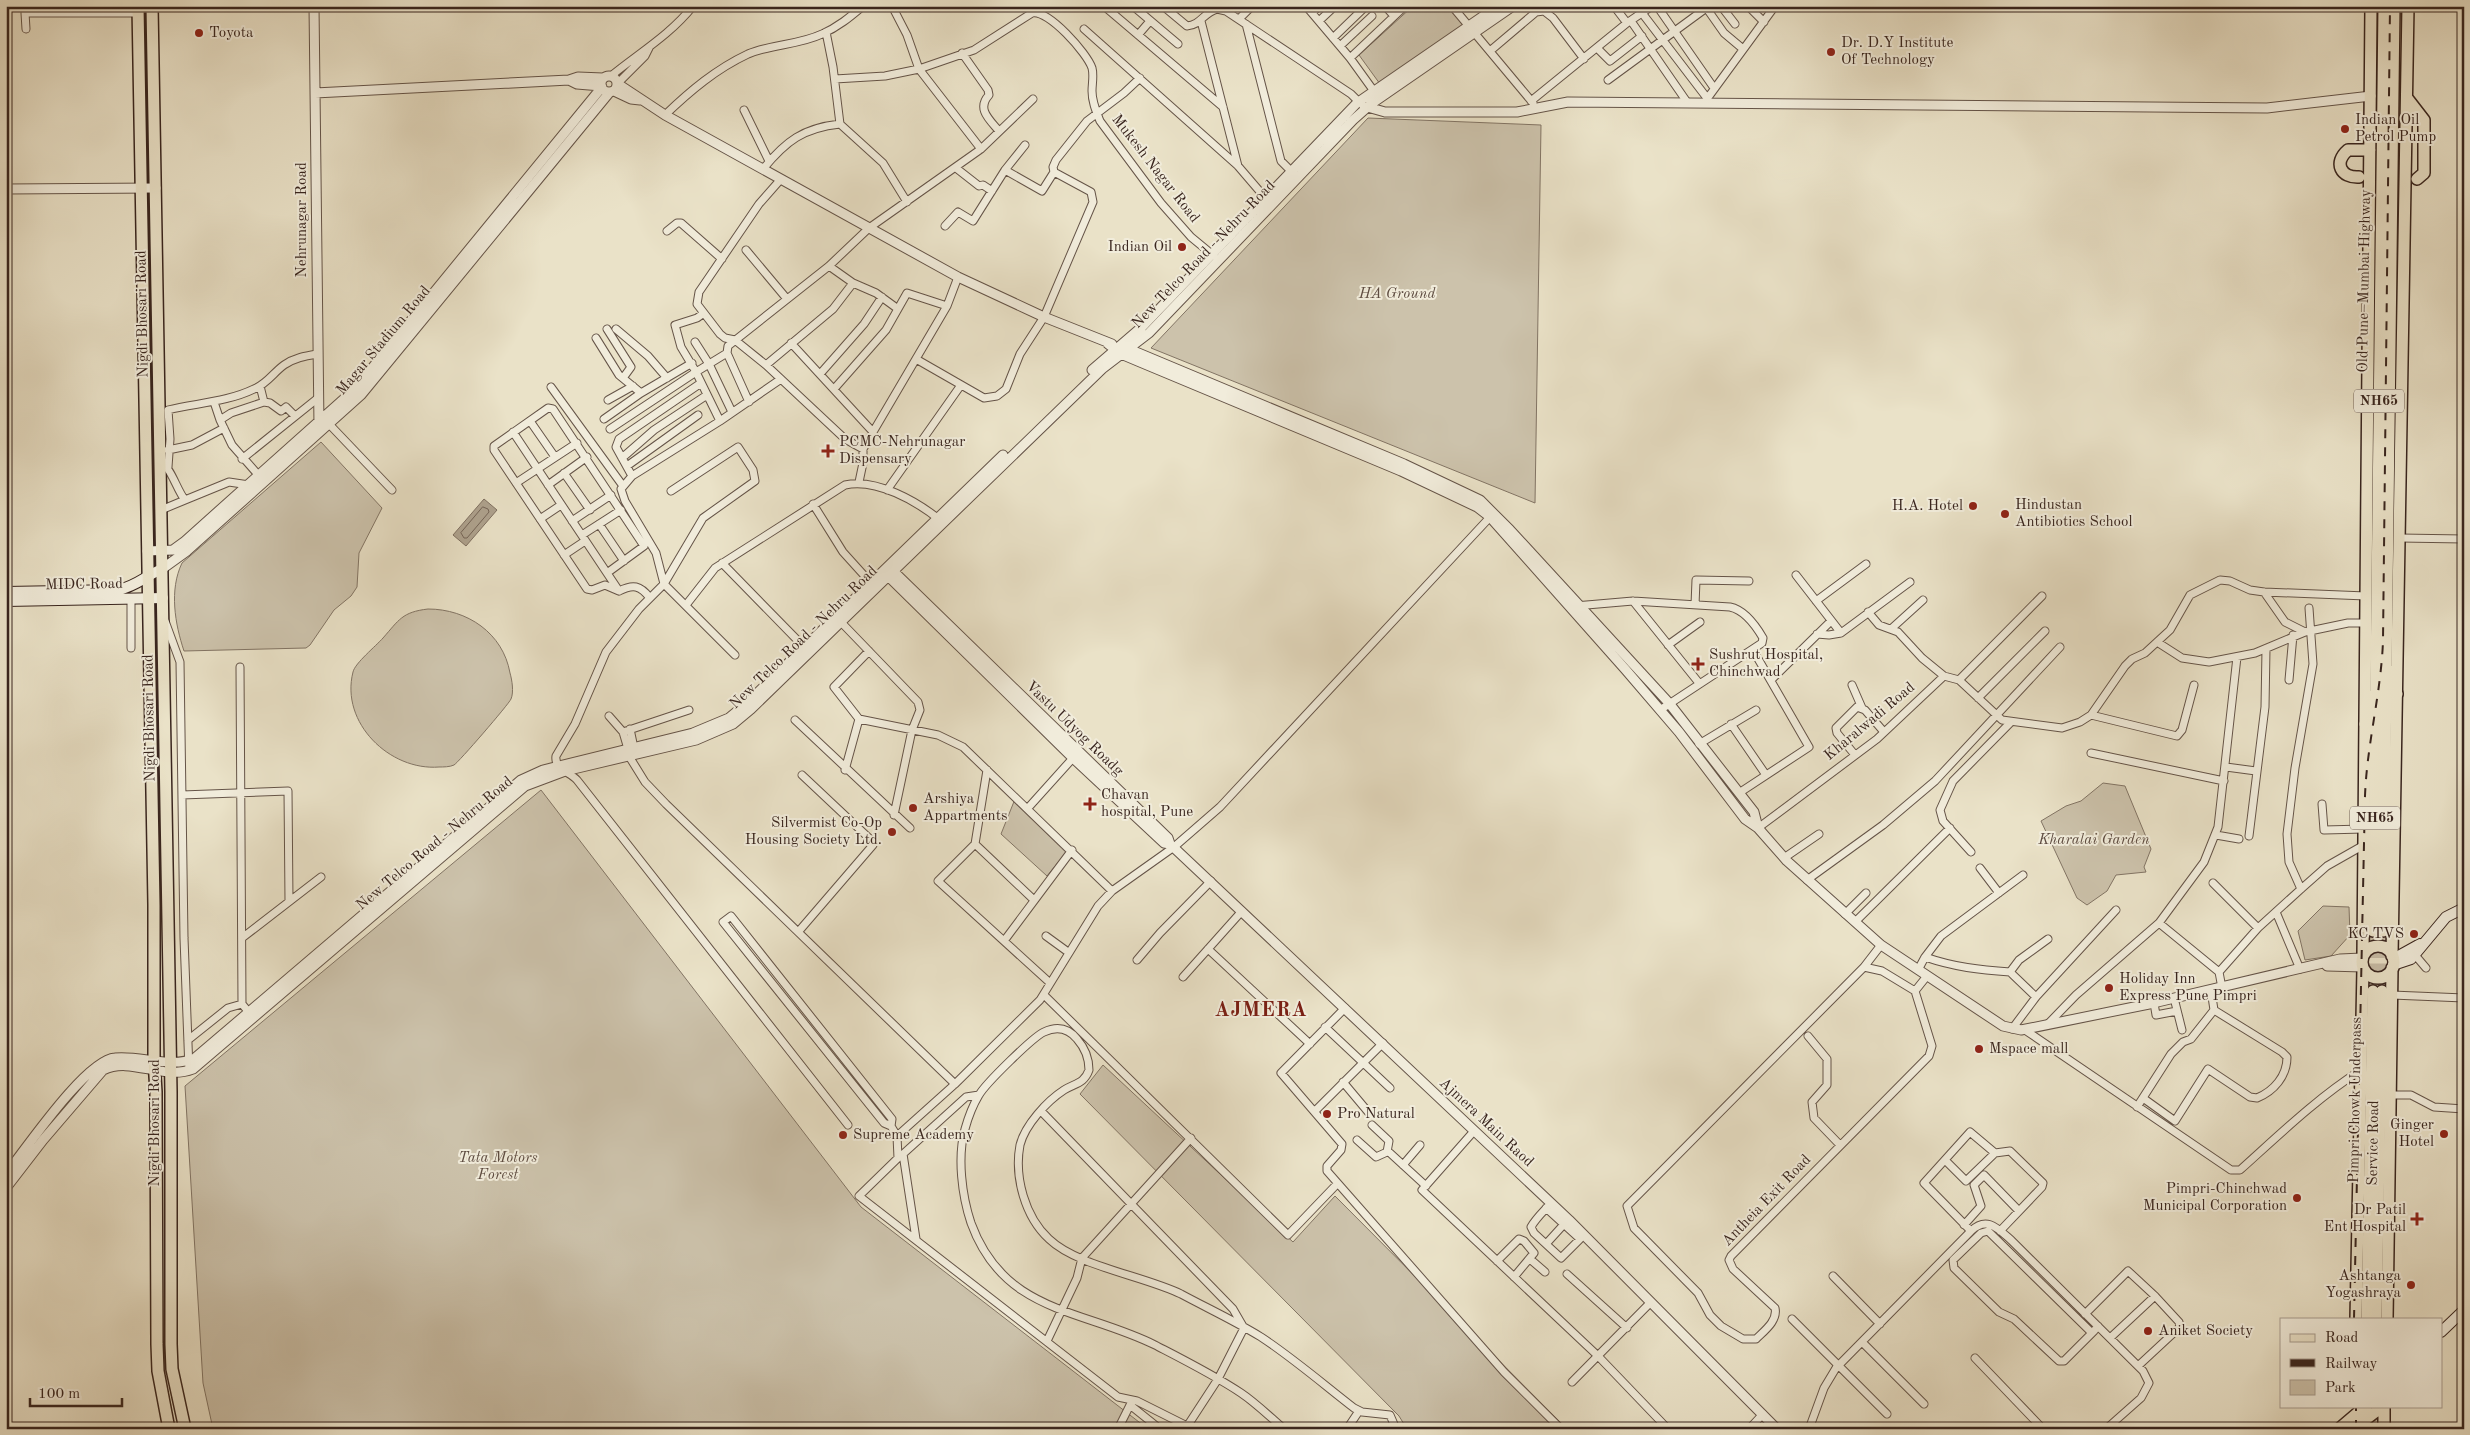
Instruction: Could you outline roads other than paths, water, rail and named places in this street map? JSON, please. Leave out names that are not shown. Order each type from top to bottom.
[{"type":"main road","name":"Nigdi Bhosari Road","points":[[152,6],[164,465],[161,510],[170,1067],[172,1369],[185,1429]]},
{"type":"main road","points":[[2365,724],[2371,6]]},
{"type":"main road","name":"NH65","points":[[2384,6],[2387,126]]},
{"type":"main road","name":"NH65","points":[[2387,126],[2394,6]]},
{"type":"main road","points":[[2408,6],[2407,98],[2424,120],[2424,173],[2417,179]]},
{"type":"main road","name":"Nigdi Bhosari Road","points":[[138,9],[155,1065],[157,1362],[169,1429]]},
{"type":"main road","name":"Service Road","points":[[2387,1318],[2390,1095],[2382,992],[2393,962],[2407,98]]},
{"type":"main road","name":"Old Pune–Mumbai Highway","points":[[2387,126],[2387,659]]},
{"type":"main road","name":"Old Pune–Mumbai Highway","points":[[2376,677],[2387,126]]},
{"type":"main road","points":[[2359,177],[2347,176],[2342,172],[2340,159],[2348,150],[2370,150]]},
{"type":"main road","name":"Magar Stadium Road","points":[[6,592],[118,590],[134,586],[148,575],[162,569]]},
{"type":"main road","name":"MIDC Road","points":[[6,601],[162,598]]},
{"type":"main road","points":[[2387,659],[2397,694]]},
{"type":"main road","name":"NH65","points":[[2376,677],[2378,931],[2387,659]]},
{"type":"main road","points":[[2365,724],[2376,677]]},
{"type":"main road","name":"Service Road","points":[[2356,1318],[2363,962],[2365,724]]},
{"type":"main road","points":[[2393,962],[2406,962],[2415,955],[2423,942],[2446,917],[2464,908]]},
{"type":"main road","points":[[2393,962],[2386,949],[2378,946],[2369,949],[2363,962],[2369,975],[2378,978],[2386,975],[2393,962],[2423,942]]},
{"type":"main road","name":"Pimpri Chowk Underpass","points":[[2374,1209],[2382,992]]},
{"type":"main road","points":[[2367,1318],[2374,1209]]},
{"type":"main road","points":[[2374,1209],[2376,1318]]},
{"type":"main road","points":[[2442,1331],[2464,1310]]},
{"type":"main road","points":[[2354,1428],[2381,1408]]},
{"type":"main road","points":[[2384,1408],[2384,1429]]},
{"type":"main road","points":[[2354,1428],[2355,1411]]},
{"type":"main road","points":[[2339,1429],[2355,1411]]},
{"type":"street","name":"Nehrunagar Road","points":[[314,6],[319,433]]},
{"type":"street","name":"Magar Stadium Road","points":[[162,569],[187,551],[362,381],[609,85],[641,51],[649,48],[693,6]]},
{"type":"street","points":[[665,115],[700,82],[748,54],[826,32],[844,22],[863,6]]},
{"type":"street","points":[[892,6],[907,35],[919,69],[981,149]]},
{"type":"street","points":[[1104,6],[1223,106]]},
{"type":"street","points":[[1133,6],[1178,44]]},
{"type":"street","points":[[1162,6],[1187,26],[1193,26],[1202,21],[1207,13],[1216,8],[1226,11],[1351,94],[1363,105],[1391,112],[1517,112],[1568,102],[1688,102],[1706,100],[2267,108],[2370,96]]},
{"type":"street","points":[[1239,19],[1252,6]]},
{"type":"street","points":[[1306,6],[1350,58],[1377,95]]},
{"type":"street","points":[[1312,13],[1319,6]]},
{"type":"street","points":[[1319,21],[1335,6]]},
{"type":"street","points":[[1385,6],[1394,16]]},
{"type":"street","points":[[1350,58],[1406,6]]},
{"type":"street","points":[[1452,6],[1531,101],[1539,108]]},
{"type":"street","points":[[1472,30],[1498,6]]},
{"type":"street","points":[[1363,105],[1472,30],[1513,6]]},
{"type":"street","points":[[1614,6],[1642,36],[1688,102]]},
{"type":"street","points":[[1531,101],[1629,22],[1652,6]]},
{"type":"street","points":[[1657,6],[1714,88]]},
{"type":"street","points":[[1721,6],[1735,24]]},
{"type":"street","points":[[1748,6],[1764,22]]},
{"type":"street","points":[[1706,100],[1775,6]]},
{"type":"street","points":[[1608,80],[1707,7],[1724,33],[1743,49]]},
{"type":"street","points":[[1333,38],[1365,8]]},
{"type":"street","points":[[26,28],[26,13],[138,9]]},
{"type":"street","points":[[1490,51],[1536,12],[1544,11],[1553,18],[1584,59]]},
{"type":"street","name":"Mukesh Nagar Road","points":[[834,73],[885,76],[919,69],[962,52],[974,50],[1032,13],[1042,14],[1058,25],[1092,68],[1092,93],[1100,121],[1161,203],[1190,237],[1216,257]]},
{"type":"street","points":[[1642,13],[1663,39],[1706,100]]},
{"type":"street","points":[[1340,46],[1372,16]]},
{"type":"street","points":[[1138,35],[1150,21]]},
{"type":"street","points":[[1202,21],[1238,166]]},
{"type":"street","points":[[1246,24],[1281,161],[1291,172]]},
{"type":"street","points":[[1084,29],[1238,166],[1269,201]]},
{"type":"street","points":[[826,32],[834,73],[840,124],[882,163],[907,202]]},
{"type":"street","points":[[1597,48],[1610,61],[1642,36]]},
{"type":"street","points":[[962,52],[988,90],[989,95],[984,100],[983,106],[986,115],[999,131]]},
{"type":"street","points":[[315,93],[569,80],[578,77],[634,93],[640,100],[665,115],[958,277],[1044,317],[1401,471],[1492,515],[1574,607],[1660,710],[1745,819],[1758,828],[1784,858],[1807,880],[1881,945],[1997,1023],[2012,1029],[2025,1030],[2222,988],[2340,959],[2363,962]]},
{"type":"street","points":[[1005,170],[1042,191],[1054,172],[1053,167],[1056,160],[1087,120],[1124,93],[1140,78]]},
{"type":"street","name":"Magar Stadium Road","points":[[147,551],[173,550],[184,542],[249,484],[262,479],[330,424],[368,387],[609,85]]},
{"type":"street","points":[[749,402],[727,353],[727,348],[829,266],[869,228],[981,149],[1033,99]]},
{"type":"street","name":"New Telco Road - Nehru Road","points":[[1269,201],[1291,172],[1363,105]]},
{"type":"street","name":"New Telco Road - Nehru Road","points":[[189,1066],[199,1064],[251,1015],[355,926],[525,786],[561,769],[629,751],[696,740],[751,709],[807,650],[888,571],[1102,369],[1118,348],[1216,257],[1363,105]]},
{"type":"street","points":[[744,110],[770,161]]},
{"type":"street","points":[[763,169],[786,145],[805,131],[840,124]]},
{"type":"street","points":[[945,226],[958,212],[973,221],[1005,170],[1025,145]]},
{"type":"street","points":[[956,168],[979,186],[983,185],[992,191]]},
{"type":"street","points":[[916,359],[988,399],[1003,392],[1020,354],[1044,317],[1092,202],[1091,192],[1054,172]]},
{"type":"street","points":[[781,179],[760,204],[697,296],[697,304],[720,334],[735,340],[766,365],[845,439],[863,449]]},
{"type":"street","points":[[6,189],[156,188]]},
{"type":"street","points":[[667,231],[677,223],[681,223],[722,259]]},
{"type":"street","points":[[746,250],[787,300]]},
{"type":"street","points":[[829,266],[853,283],[882,297],[898,309]]},
{"type":"street","points":[[858,482],[863,463],[863,449],[946,306],[958,277]]},
{"type":"street","points":[[766,365],[833,309],[853,283]]},
{"type":"street","points":[[834,389],[878,340],[907,294],[946,306]]},
{"type":"street","points":[[820,374],[864,324],[882,297]]},
{"type":"street","points":[[704,313],[697,318],[674,325],[682,347],[692,362],[720,421]]},
{"type":"street","points":[[608,329],[631,367],[623,378]]},
{"type":"street","points":[[616,329],[648,356],[667,378]]},
{"type":"street","points":[[596,338],[623,378],[641,393]]},
{"type":"street","points":[[694,342],[709,364],[732,412]]},
{"type":"street","points":[[791,343],[873,432]]},
{"type":"street","points":[[610,430],[727,353]]},
{"type":"street","points":[[185,500],[176,488],[164,465],[170,439],[168,410],[214,402],[260,386],[284,365],[302,356],[317,354]]},
{"type":"street","points":[[604,419],[641,393],[692,362]]},
{"type":"street","points":[[623,486],[632,476],[720,421],[781,379]]},
{"type":"street","points":[[632,476],[616,447],[619,439],[701,383]]},
{"type":"street","points":[[260,386],[264,402]]},
{"type":"street","points":[[608,400],[633,386]]},
{"type":"street","points":[[887,490],[962,386]]},
{"type":"street","points":[[551,387],[623,486],[623,495],[656,553],[664,584],[735,656]]},
{"type":"street","points":[[622,458],[654,430],[707,395]]},
{"type":"street","points":[[242,459],[318,398]]},
{"type":"street","points":[[214,402],[220,420],[242,459],[262,479]]},
{"type":"street","points":[[220,420],[231,413],[264,402],[270,403],[280,411],[286,407],[295,416]]},
{"type":"street","points":[[606,573],[644,546],[587,457],[551,407],[513,432],[493,448],[589,590],[602,585],[619,591],[631,586],[642,588],[650,598]]},
{"type":"street","points":[[626,466],[698,415]]},
{"type":"street","points":[[530,420],[555,457]]},
{"type":"street","points":[[330,424],[392,490]]},
{"type":"street","points":[[168,450],[192,445],[224,428]]},
{"type":"street","points":[[513,432],[619,591]]},
{"type":"street","points":[[516,483],[577,443]]},
{"type":"street","points":[[671,491],[738,447],[753,470],[755,481],[703,518],[664,584],[650,598],[606,652],[575,724],[556,756],[561,769],[577,780],[848,1125]]},
{"type":"street","points":[[548,485],[587,457]]},
{"type":"street","points":[[564,473],[590,510]]},
{"type":"street","points":[[161,510],[229,482],[249,484]]},
{"type":"street","points":[[686,605],[715,568],[836,489],[858,482],[887,490],[941,521]]},
{"type":"street","points":[[572,521],[611,495]]},
{"type":"street","points":[[813,504],[843,552],[871,583]]},
{"type":"street","points":[[540,519],[561,505]]},
{"type":"street","points":[[564,555],[599,524],[621,510]]},
{"type":"street","points":[[897,1136],[955,1084],[1044,995],[1049,982],[1098,906],[1112,891],[1220,807],[1492,515]]},
{"type":"street","points":[[599,524],[624,561]]},
{"type":"street","points":[[2400,538],[2464,539]]},
{"type":"street","points":[[722,563],[807,650]]},
{"type":"street","points":[[1816,601],[1866,564]]},
{"type":"street","name":"New Telco Road - Nehru Road","points":[[839,619],[871,583],[888,571]]},
{"type":"street","name":"Vastu Udyog Roadg","points":[[888,571],[1164,843],[1172,845]]},
{"type":"street","points":[[1796,575],[1841,633]]},
{"type":"street","points":[[1695,605],[1696,580],[1749,581]]},
{"type":"street","points":[[1868,612],[1879,625],[1898,632],[1922,658],[1944,676],[1959,680],[2002,720],[2010,723],[2062,728],[2080,722],[2091,715],[2125,666],[2170,630],[2190,595],[2220,580],[2230,581],[2250,590],[2264,592],[2366,596]]},
{"type":"street","points":[[1817,634],[1841,633],[1910,582]]},
{"type":"street","points":[[2264,592],[2285,622],[2308,631]]},
{"type":"street","points":[[1959,680],[2042,596]]},
{"type":"street","points":[[131,599],[131,648]]},
{"type":"street","points":[[1891,629],[1923,600]]},
{"type":"street","points":[[1574,607],[1633,601],[1730,607],[1743,612],[1763,638],[1762,643],[1698,683],[1660,710]]},
{"type":"street","points":[[1633,601],[1698,683]]},
{"type":"street","points":[[1574,607],[1669,703],[1699,744],[1754,812],[1758,828]]},
{"type":"street","points":[[2301,888],[2289,862],[2287,834],[2295,768],[2312,664],[2308,631],[2309,608]]},
{"type":"street","points":[[6,1174],[75,1087],[97,1065],[116,1057],[170,1067],[189,1066],[184,938],[180,662],[163,616]]},
{"type":"street","points":[[839,619],[918,702],[920,710],[912,730],[894,815]]},
{"type":"street","points":[[1771,680],[1831,621]]},
{"type":"street","points":[[1668,644],[1700,622]]},
{"type":"street","points":[[2157,642],[2173,654],[2192,661],[2209,662],[2266,649],[2292,635],[2308,631],[2348,623],[2366,623]]},
{"type":"street","points":[[1978,698],[2045,632]]},
{"type":"street","points":[[2290,680],[2292,635]]},
{"type":"street","points":[[1807,880],[1904,808],[1945,771],[2060,647]]},
{"type":"street","points":[[2249,836],[2265,707],[2266,649]]},
{"type":"street","points":[[1739,793],[1809,747],[1753,650]]},
{"type":"street","points":[[869,651],[834,687],[860,719],[912,730],[955,742],[1028,808],[1112,891]]},
{"type":"street","points":[[2047,1025],[2076,995],[2159,923],[2204,862],[2216,835],[2226,767],[2237,656]]},
{"type":"street","points":[[240,667],[242,1004],[251,1015]]},
{"type":"street","name":"Kharalwadi Road","points":[[1758,828],[1884,732],[1944,676]]},
{"type":"street","points":[[1852,685],[1862,708],[1884,732]]},
{"type":"street","points":[[2091,715],[2177,736],[2182,730],[2194,685]]},
{"type":"street","points":[[1855,755],[1837,733],[1836,728],[1857,707],[1862,708]]},
{"type":"street","points":[[627,731],[689,710]]},
{"type":"street","points":[[1699,744],[1756,710]]},
{"type":"street","points":[[609,716],[627,731],[629,751],[645,782],[955,1084]]},
{"type":"street","points":[[846,770],[860,719]]},
{"type":"street","points":[[795,720],[846,770],[910,828]]},
{"type":"street","points":[[1971,852],[1940,814],[1949,787],[1965,767],[2010,723]]},
{"type":"street","points":[[1731,724],[1766,776]]},
{"type":"street","points":[[2091,753],[2224,781]]},
{"type":"street","points":[[1028,808],[1073,754]]},
{"type":"street","points":[[2226,767],[2256,771]]},
{"type":"street","points":[[987,770],[975,844],[938,881],[1049,982]]},
{"type":"street","points":[[799,931],[873,846],[870,839],[802,775]]},
{"type":"street","points":[[182,795],[288,790],[289,901]]},
{"type":"street","points":[[2322,804],[2324,830],[2364,829]]},
{"type":"street","points":[[1854,922],[1950,828]]},
{"type":"street","points":[[1784,858],[1819,834]]},
{"type":"street","points":[[2216,835],[2240,839]]},
{"type":"street","points":[[975,844],[1034,900]]},
{"type":"street","name":"Ajmera Main Raod","points":[[1172,845],[1383,1043],[1548,1206],[1651,1302],[1777,1429]]},
{"type":"street","points":[[2219,972],[2258,928],[2301,888],[2327,866],[2364,845]]},
{"type":"street","points":[[1004,942],[1072,850]]},
{"type":"street","points":[[1980,868],[1999,893]]},
{"type":"street","points":[[1918,970],[1941,936],[2024,875]]},
{"type":"street","points":[[242,938],[321,877]]},
{"type":"street","points":[[1136,960],[1211,881]]},
{"type":"street","points":[[2213,883],[2258,928]]},
{"type":"street","points":[[1845,914],[1866,893]]},
{"type":"street","points":[[2012,1029],[2036,997],[2116,910]]},
{"type":"street","points":[[1183,976],[1242,911]]},
{"type":"street","points":[[2276,912],[2300,969]]},
{"type":"street","points":[[892,1126],[884,1124],[722,922],[731,916],[892,1119],[892,1126],[897,1136],[898,1158],[859,1196],[1118,1397],[1190,1427],[1218,1379],[1244,1328]]},
{"type":"street","points":[[2159,923],[2219,972],[2222,988]]},
{"type":"street","points":[[1046,936],[1068,952]]},
{"type":"street","points":[[168,939],[184,938]]},
{"type":"street","points":[[2010,972],[2019,960],[2048,939]]},
{"type":"street","name":"Antheia Exit Road","points":[[1881,945],[1864,967],[1627,1206],[1634,1228],[1698,1293],[1710,1315],[1721,1326],[1743,1339],[1756,1340],[1773,1321],[1775,1308],[1734,1269],[1729,1260],[1929,1056],[1932,1046],[1915,991]]},
{"type":"street","points":[[1208,949],[1310,1044]]},
{"type":"street","points":[[2415,955],[2426,968]]},
{"type":"street","points":[[1925,957],[1949,965],[1975,970],[2010,972],[2036,997]]},
{"type":"street","points":[[1864,967],[1882,971],[1915,991],[1927,976]]},
{"type":"street","points":[[765,975],[772,968]]},
{"type":"street","points":[[2137,1107],[2171,1054],[2182,1042],[2191,1039],[2214,1010],[2211,990]]},
{"type":"street","points":[[2382,992],[2464,998]]},
{"type":"street","points":[[1044,995],[1288,1234],[1338,1184]]},
{"type":"street","points":[[2174,998],[2182,1030]]},
{"type":"street","points":[[2154,1003],[2156,1015],[2178,1011]]},
{"type":"street","points":[[188,1040],[228,1008],[242,1004]]},
{"type":"street","points":[[1345,1008],[1281,1073],[1315,1111],[1342,1146],[1326,1168],[1504,1372],[1561,1429]]},
{"type":"street","points":[[2143,1098],[2175,1121],[2208,1069],[2256,1098],[2264,1095],[2278,1083],[2287,1064],[2287,1057],[2214,1010]]},
{"type":"street","points":[[1325,1027],[1390,1088]]},
{"type":"street","points":[[1284,1429],[1243,1394],[1140,1338],[1062,1311],[1035,1299],[1009,1280],[987,1254],[972,1223],[965,1193],[962,1151],[964,1130],[979,1095],[987,1084],[1042,1032],[1060,1028],[1067,1030],[1080,1043],[1089,1062],[1090,1070],[1081,1083],[1064,1090],[1041,1111],[1029,1124],[1020,1144],[1020,1165],[1026,1204],[1035,1223],[1049,1239],[1063,1249],[1082,1258],[1161,1285],[1244,1328],[1276,1348],[1359,1411],[1390,1415],[1396,1429]]},
{"type":"street","points":[[2025,1030],[2227,1168],[2236,1171],[2338,1086],[2361,1070]]},
{"type":"street","points":[[1808,1036],[1827,1059],[1828,1080],[1828,1085],[1812,1102],[1811,1106],[1820,1126],[1840,1145]]},
{"type":"street","points":[[1315,1111],[1383,1043]]},
{"type":"street","points":[[830,1056],[837,1050]]},
{"type":"street","points":[[6,1188],[43,1140],[103,1070],[117,1066],[155,1065]]},
{"type":"street","points":[[1344,1082],[1369,1112]]},
{"type":"street","points":[[863,1097],[870,1092]]},
{"type":"street","points":[[916,1239],[903,1154],[966,1097],[979,1095]]},
{"type":"street","points":[[2390,1095],[2411,1095],[2434,1107],[2464,1109]]},
{"type":"street","points":[[1041,1111],[1233,1309],[1244,1328]]},
{"type":"street","points":[[1372,1125],[1389,1141],[1387,1152]]},
{"type":"street","points":[[1474,1131],[1422,1190],[1598,1356],[1668,1429]]},
{"type":"street","points":[[1971,1231],[1924,1183],[1970,1132],[1995,1153]]},
{"type":"street","points":[[1047,1341],[1062,1311],[1082,1258],[1191,1138]]},
{"type":"street","points":[[1358,1140],[1376,1157],[1387,1152]]},
{"type":"street","points":[[1403,1165],[1420,1146]]},
{"type":"street","points":[[1945,1160],[1966,1181],[1995,1153],[2010,1151],[2043,1183],[2042,1187],[2000,1231]]},
{"type":"street","points":[[1387,1152],[1426,1186]]},
{"type":"street","points":[[1964,1225],[1981,1206],[1974,1185],[1984,1175],[2019,1211]]},
{"type":"street","points":[[1546,1244],[1566,1222],[1579,1241],[1561,1258],[1546,1244],[1531,1227],[1548,1206]]},
{"type":"street","points":[[1810,1429],[1824,1388],[1838,1366],[1971,1231],[1981,1224],[1987,1223],[2000,1231],[2031,1259],[2138,1366],[2149,1383],[2145,1393],[2114,1426],[2106,1429]]},
{"type":"street","points":[[2092,1333],[1988,1231],[1981,1233],[1953,1263],[1954,1268],[1999,1312],[2014,1318],[2059,1361],[2064,1361],[2092,1333],[2098,1326]]},
{"type":"street","points":[[1497,1261],[1519,1239],[1524,1241],[1534,1251],[1530,1259],[1514,1277]]},
{"type":"street","points":[[1530,1259],[1545,1272]]},
{"type":"street","points":[[2024,1266],[2031,1259]]},
{"type":"street","points":[[2085,1314],[2128,1271],[2155,1296],[2180,1326],[2178,1331],[2138,1366]]},
{"type":"street","points":[[1567,1274],[1627,1328]]},
{"type":"street","points":[[1834,1276],[1880,1324]]},
{"type":"street","points":[[2110,1338],[2155,1296]]},
{"type":"street","points":[[1572,1382],[1651,1302]]},
{"type":"street","points":[[1792,1319],[1886,1414]]},
{"type":"street","points":[[1862,1342],[1924,1404]]},
{"type":"street","points":[[1975,1358],[2043,1429]]},
{"type":"street","points":[[1118,1429],[1131,1403]]},
{"type":"street","points":[[1131,1403],[1160,1429]]},
{"type":"street","points":[[1347,1429],[1359,1411]]},
{"type":"street","points":[[1749,1429],[1763,1414]]},
{"type":"water","points":[[484,499],[497,510],[466,546],[453,535]]},
{"type":"tunnel","points":[[2373,931],[2373,991]]},
{"type":"tunnel","points":[[2382,991],[2383,931]]},
{"type":"tunnel","points":[[2374,1429],[2375,1408]]},
{"type":"railway","points":[[2354,1318],[2365,796],[2368,757],[2380,680],[2383,641],[2390,6]]},
{"type":"railway","points":[[2356,1408],[2356,1429]]},
{"type":"place","name":"Toyota","points":[[199,33]]},
{"type":"place","name":"Dr. D.Y Institute Of Technology","points":[[1831,52]]},
{"type":"place","name":"Indian Oil Petrol Pump","points":[[2345,129]]},
{"type":"place","name":"Indian Oil","points":[[1182,247]]},
{"type":"place","name":"PCMC-Nehrunagar Dispensary","points":[[828,451]]},
{"type":"place","name":"H.A. Hotel","points":[[1973,506]]},
{"type":"place","name":"Hindustan Antibiotics School","points":[[2005,514]]},
{"type":"place","name":"Sushrut Hospital, Chinchwad","points":[[1698,664]]},
{"type":"place","name":"Chavan hospital, Pune","points":[[1090,804]]},
{"type":"place","name":"Arshiya Appartments","points":[[913,808]]},
{"type":"place","name":"Silvermist Co-Op Housing Society Ltd.","points":[[892,832]]},
{"type":"place","name":"KC TVS","points":[[2414,934]]},
{"type":"place","name":"Holiday Inn Express Pune Pimpri","points":[[2109,988]]},
{"type":"place","name":"Mspace mall","points":[[1979,1049]]},
{"type":"place","name":"Pro Natural","points":[[1327,1114]]},
{"type":"place","name":"Ginger Hotel","points":[[2444,1134]]},
{"type":"place","name":"Supreme Academy","points":[[843,1135]]},
{"type":"place","name":"Pimpri-Chinchwad Municipal Corporation","points":[[2297,1198]]},
{"type":"place","name":"Dr Patil Ent Hospital","points":[[2417,1219]]},
{"type":"place","name":"Ashtanga Yogashraya","points":[[2411,1285]]},
{"type":"place","name":"Aniket Society","points":[[2148,1331]]},
{"type":"district","name":"AJMERA","points":[[1261,1011]]},
{"type":"park label","name":"HA Ground","points":[[1397,294]]},
{"type":"park label","name":"Kharalai Garden","points":[[2094,840]]},
{"type":"park label","name":"Tata Motors Forest","points":[[498,1166]]}]
